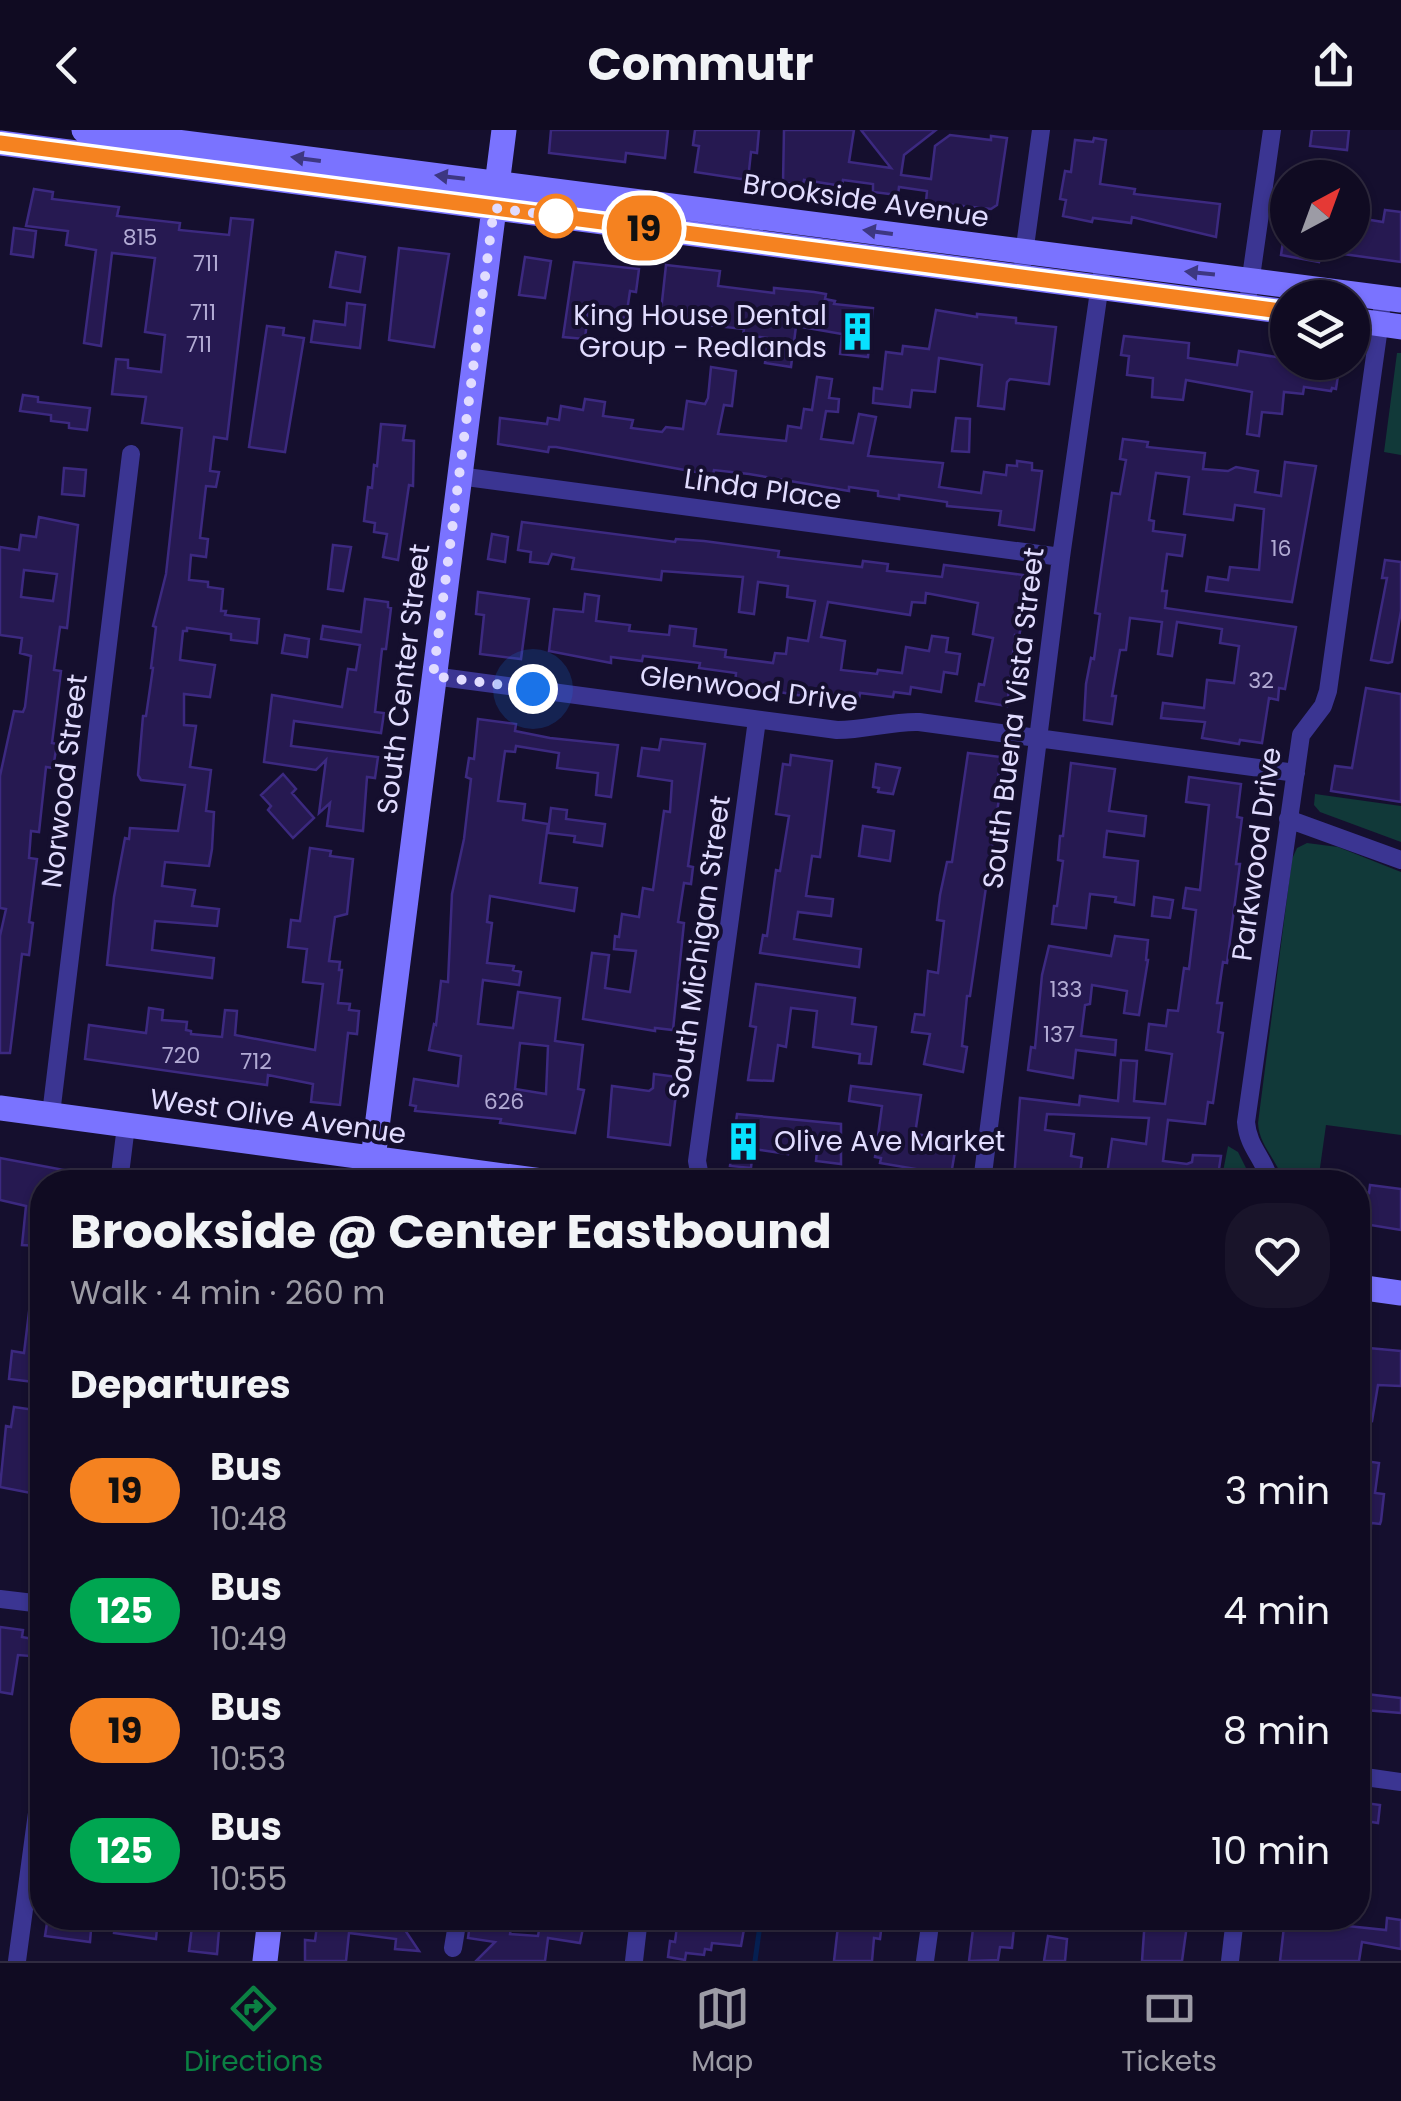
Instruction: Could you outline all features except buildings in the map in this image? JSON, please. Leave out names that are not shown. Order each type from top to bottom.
[{"type":"main road","name":"Brookside Avenue","points":[[84,130],[175,153]]},
{"type":"main road","name":"South Center Street","points":[[372,1170],[504,130]]},
{"type":"main road","name":"Brookside Avenue","points":[[0,142],[175,153],[1022,264],[1101,275],[1270,310]]},
{"type":"main road","name":"Brookside Avenue","points":[[1101,275],[1251,279],[1391,312]]},
{"type":"main road","name":"West Olive Avenue","points":[[0,1108],[126,1126],[367,1170]]},
{"type":"main road","points":[[1370,1289],[1401,1293]]},
{"type":"main road","points":[[264,1961],[268,1930]]},
{"type":"street","points":[[1022,264],[1040,130]]},
{"type":"street","points":[[1248,307],[1272,130]]},
{"type":"street","name":"South Buena Vista Street","points":[[984,1170],[1101,275]]},
{"type":"street","name":"Parkwood Drive","points":[[1266,1170],[1248,1142],[1246,1122],[1288,819],[1301,735],[1323,706],[1328,692],[1391,312]]},
{"type":"street","name":"Norwood Street","points":[[50,1114],[131,454]]},
{"type":"street","name":"Linda Place","points":[[458,476],[1061,557]]},
{"type":"street","name":"Glenwood Drive","points":[[433,676],[757,720],[865,730],[906,721],[920,722],[1296,773]]},
{"type":"street","name":"South Michigan Street","points":[[698,1170],[757,720]]},
{"type":"street","points":[[1288,819],[1401,860]]},
{"type":"street","points":[[120,1170],[126,1126]]},
{"type":"street","points":[[0,1599],[30,1603]]},
{"type":"street","points":[[1370,1778],[1401,1782]]},
{"type":"street","points":[[18,1961],[30,1868]]},
{"type":"street","points":[[454,1948],[456,1930]]},
{"type":"street","points":[[634,1961],[638,1930]]},
{"type":"street","points":[[926,1961],[930,1930]]},
{"type":"street","points":[[1230,1961],[1234,1930]]},
{"type":"green space","points":[[1397,353],[1401,353],[1401,455],[1384,452]]},
{"type":"green space","points":[[1315,794],[1401,806],[1401,842],[1320,812],[1314,805]]},
{"type":"green space","points":[[1307,843],[1338,847],[1401,872],[1401,1135],[1326,1125],[1320,1170],[1278,1170],[1258,1123],[1292,859],[1297,848]]},
{"type":"green space","points":[[1228,1146],[1238,1152],[1247,1170],[1223,1170]]},
{"type":"waterway","points":[[755,1961],[759,1930]]},
{"type":"bus line","name":"19","points":[[0,143],[1270,310]]},
{"type":"place","name":"King House Dental Group - Redlands","points":[[857,331]]},
{"type":"place","name":"Olive Ave Market","points":[[744,1141]]},
{"type":"route","points":[[533,689],[433,676],[494,208],[556,216]]}]
